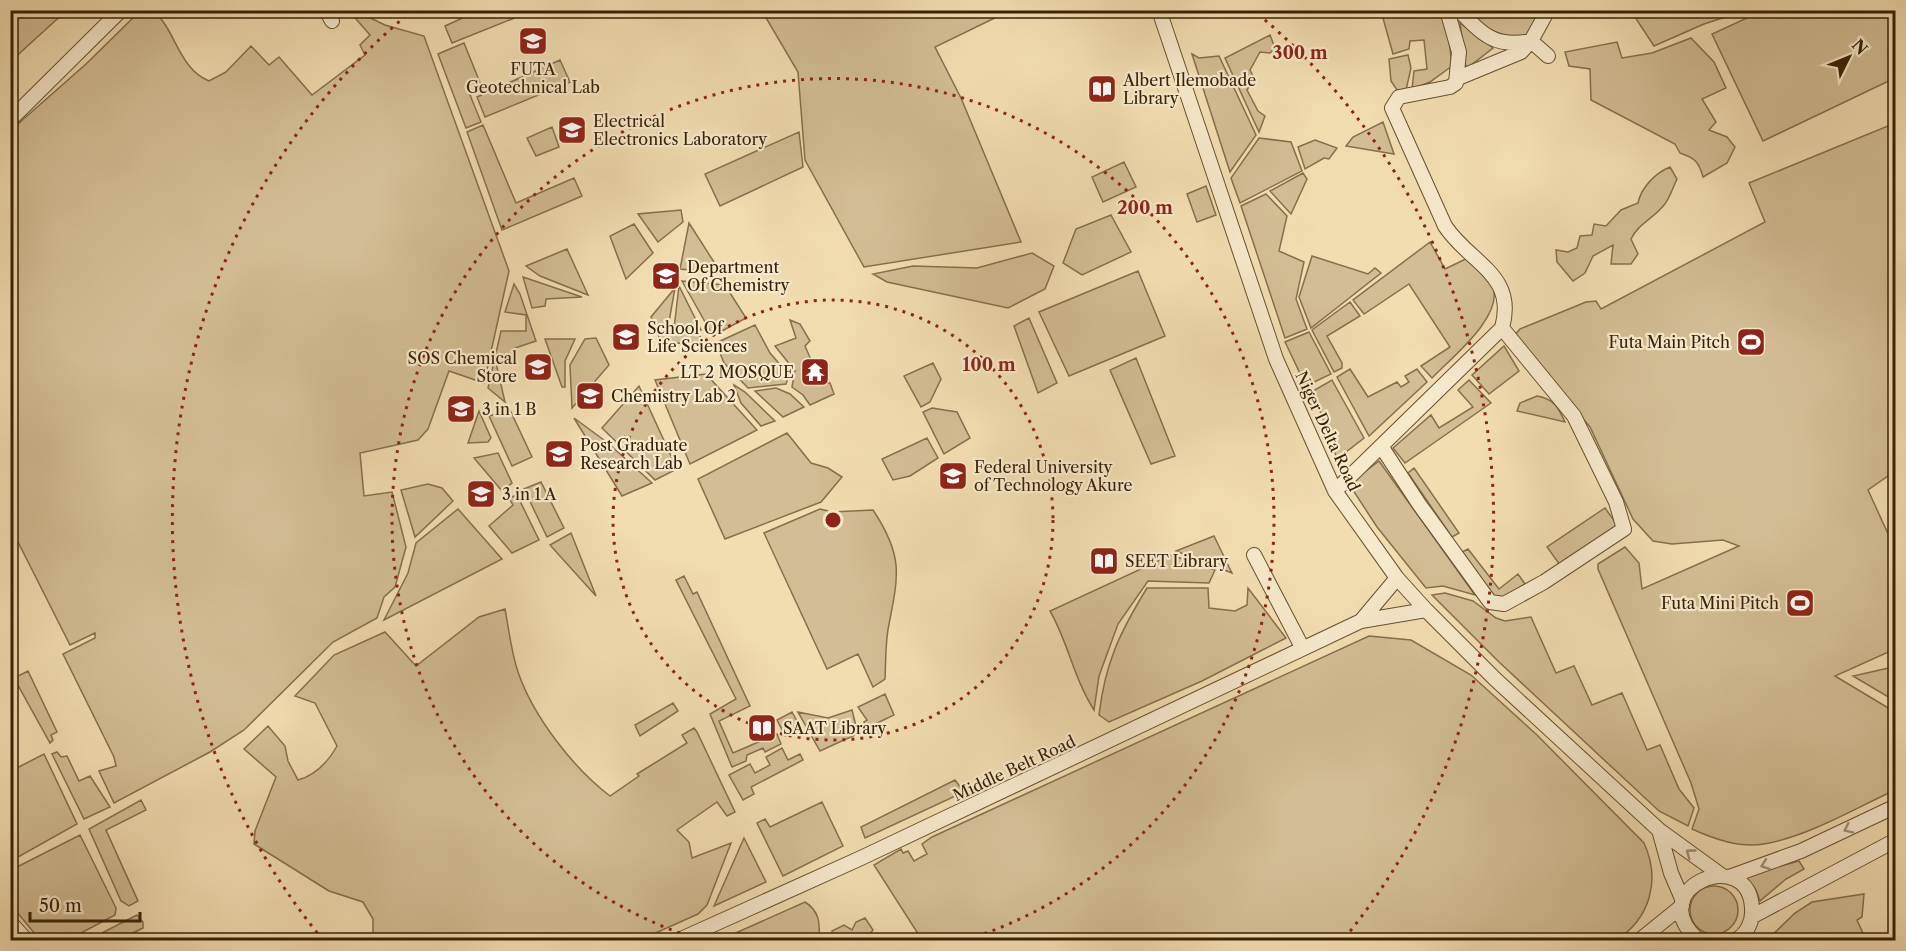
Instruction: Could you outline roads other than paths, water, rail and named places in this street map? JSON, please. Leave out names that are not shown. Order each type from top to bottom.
[{"type":"street","points":[[10,120],[121,10]]},
{"type":"street","name":"Niger Delta Road","points":[[1159,10],[1276,359],[1335,490],[1397,578],[1496,679],[1659,830],[1748,892],[1748,928]]},
{"type":"street","points":[[1447,10],[1459,52],[1458,78]]},
{"type":"street","points":[[1459,10],[1483,36],[1511,45],[1531,41]]},
{"type":"street","points":[[1335,490],[1502,328],[1507,309],[1500,288],[1489,270],[1455,242],[1445,226],[1392,108],[1399,97],[1450,87],[1458,78],[1521,52],[1531,41],[1548,10]]},
{"type":"street","points":[[1531,41],[1548,56]]},
{"type":"street","points":[[1380,446],[1490,602],[1504,604],[1624,529],[1616,502],[1574,416],[1502,328]]},
{"type":"street","points":[[1254,555],[1302,647]]},
{"type":"street","name":"Middle Belt Road","points":[[1361,621],[1397,578]]},
{"type":"street","name":"Middle Belt Road","points":[[679,940],[861,858],[1302,647],[1361,621],[1392,618],[1426,610]]},
{"type":"street","points":[[1640,940],[1682,903],[1688,890],[1697,881],[1708,876],[1725,876],[1801,851],[1896,806]]},
{"type":"street","points":[[1659,830],[1682,903],[1683,920],[1689,933],[1698,940]]},
{"type":"street","points":[[1736,940],[1748,928],[1816,882],[1896,840]]},
{"type":"street","points":[[10,922],[26,940]]},
{"type":"place","name":"FUTA Geotechnical Lab","points":[[533,41]]},
{"type":"place","name":"Albert Ilemobade Library","points":[[1102,89]]},
{"type":"place","name":"Electrical Electronics Laboratory","points":[[572,130]]},
{"type":"place","name":"Department Of Chemistry","points":[[666,276]]},
{"type":"place","name":"School Of Life Sciences","points":[[626,337]]},
{"type":"place","name":"Futa Main Pitch","points":[[1751,342]]},
{"type":"place","name":"SOS Chemical Store","points":[[538,367]]},
{"type":"place","name":"LT 2 MOSQUE","points":[[815,372]]},
{"type":"place","name":"Chemistry Lab 2","points":[[590,396]]},
{"type":"place","name":"3 in 1 B","points":[[461,409]]},
{"type":"place","name":"Post Graduate Research Lab","points":[[559,454]]},
{"type":"place","name":"Federal University of Technology Akure","points":[[953,476]]},
{"type":"place","name":"3 in 1 A","points":[[481,494]]},
{"type":"place","name":"SEET Library","points":[[1104,561]]},
{"type":"place","name":"Futa Mini Pitch","points":[[1800,603]]},
{"type":"place","name":"SAAT Library","points":[[762,728]]}]
